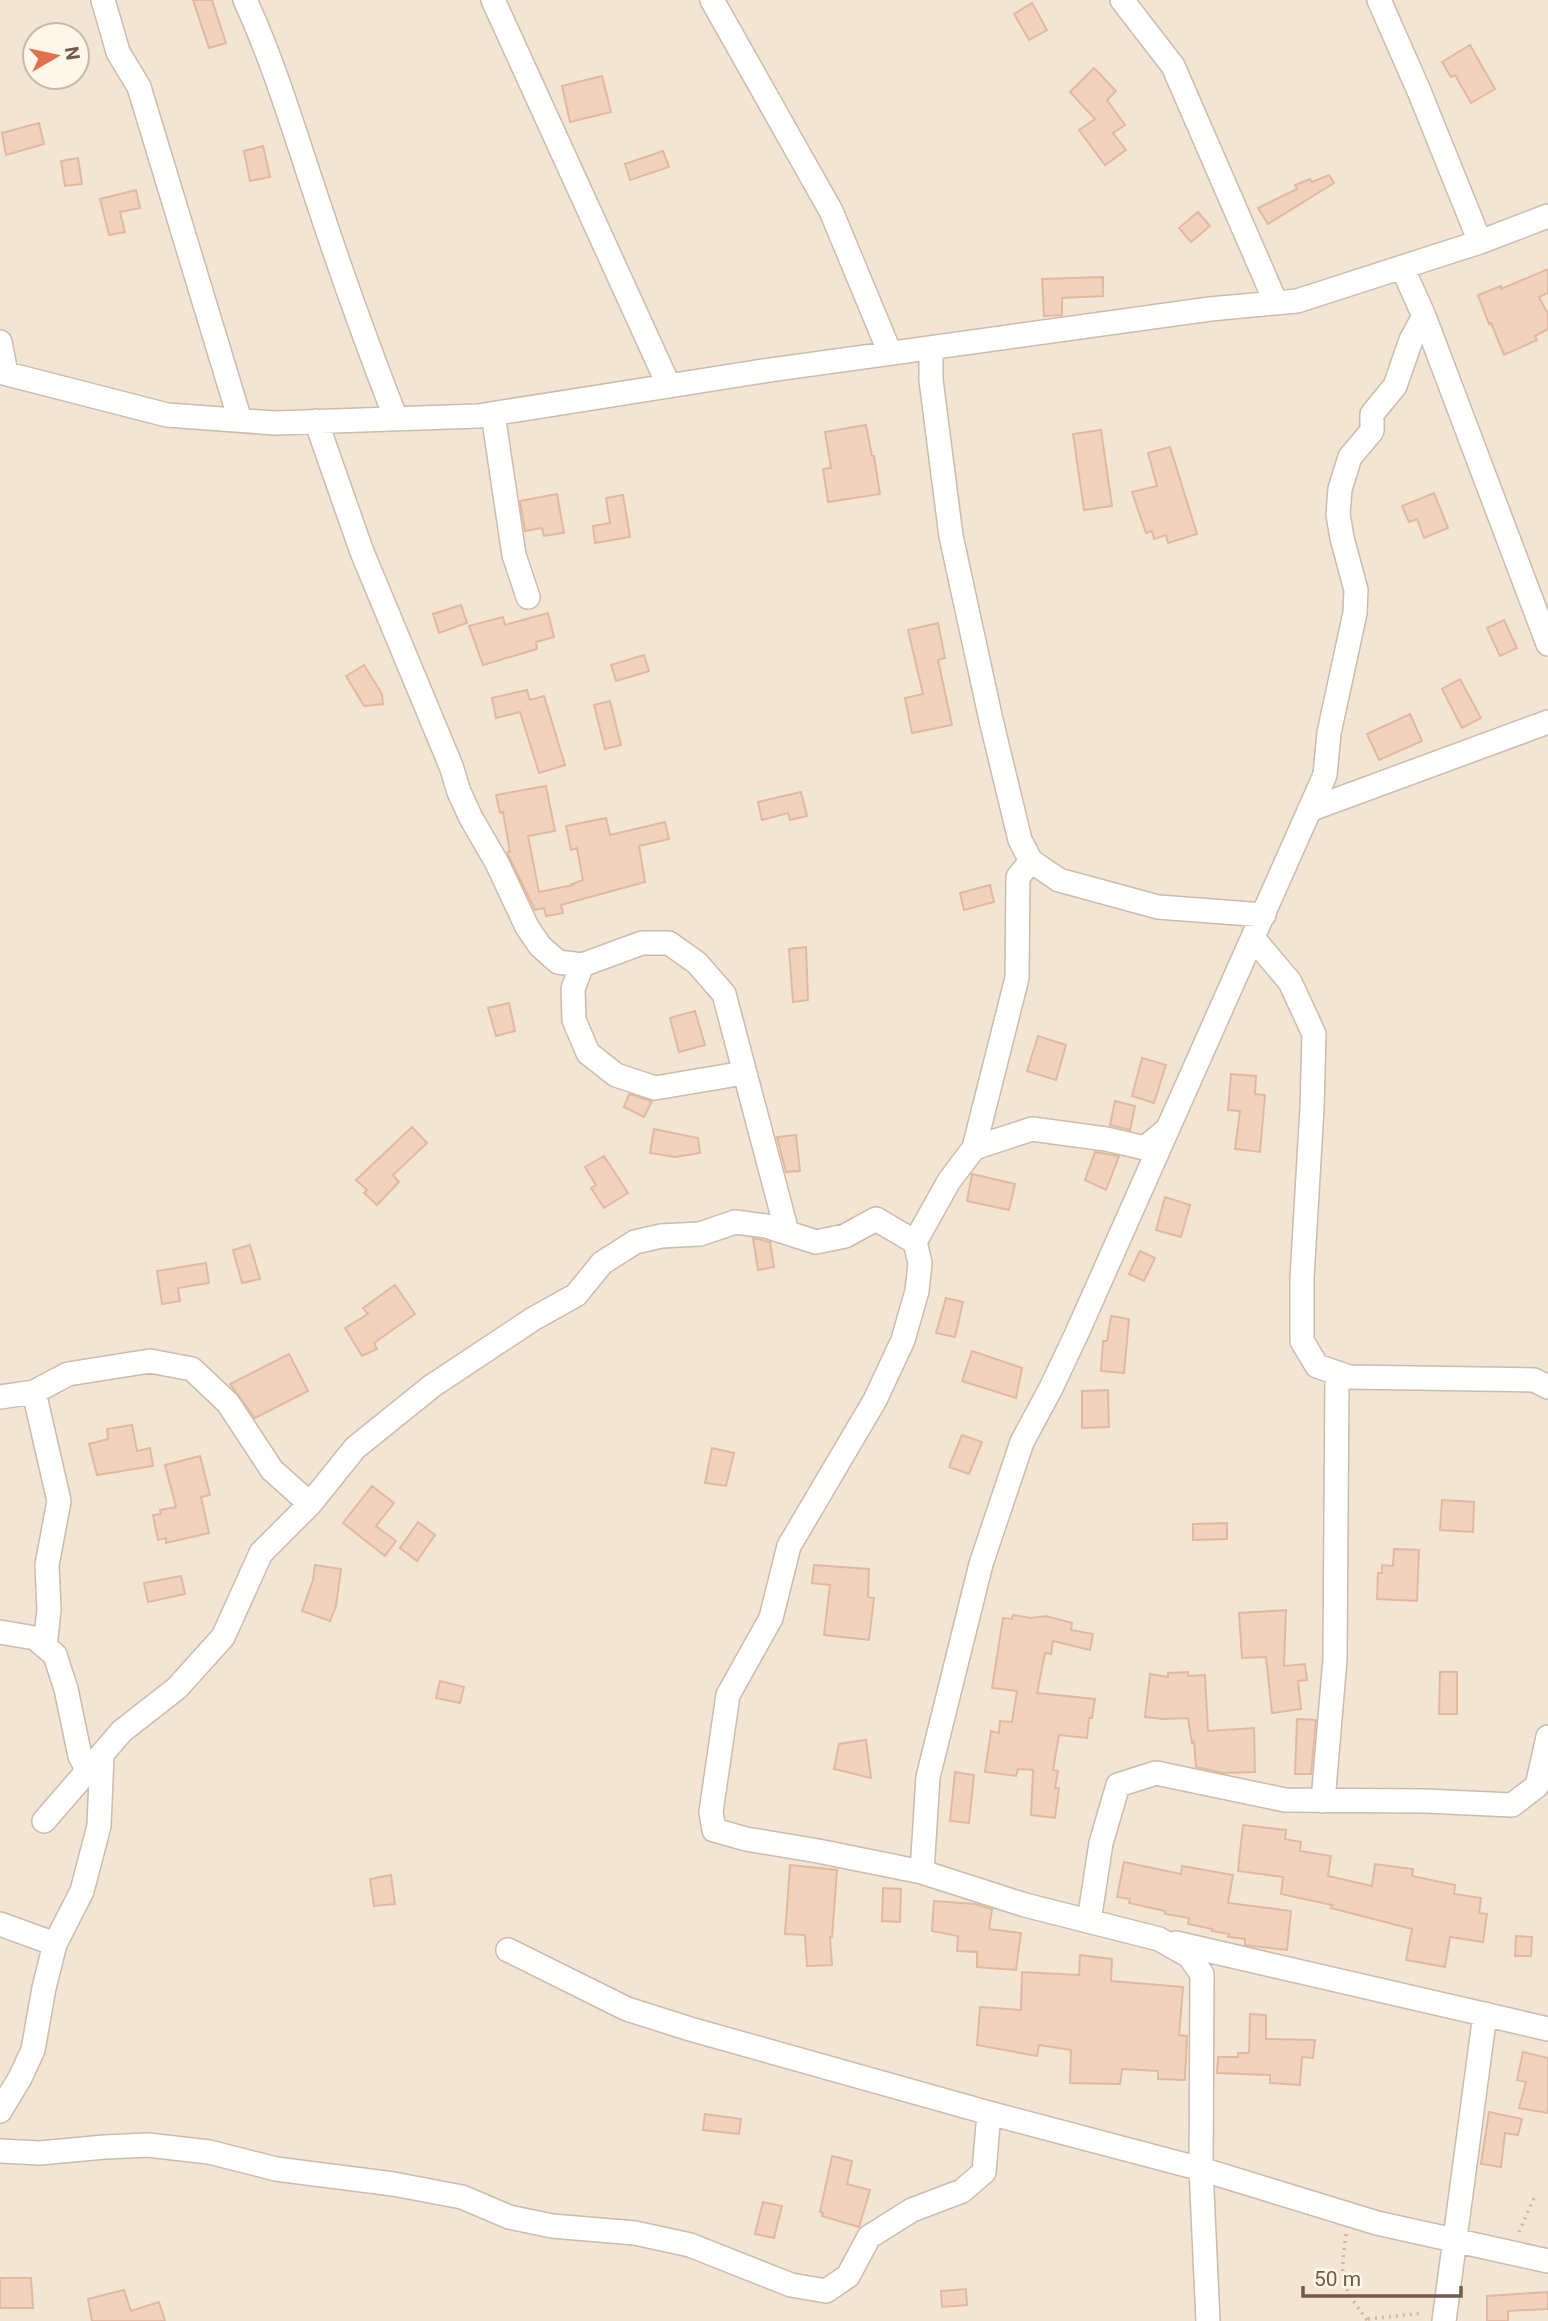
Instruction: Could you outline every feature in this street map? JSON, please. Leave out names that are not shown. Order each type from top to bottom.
[{"type":"street","points":[[103,0],[118,52],[139,87],[240,420]]},
{"type":"street","points":[[245,0],[289,111],[354,310],[396,419]]},
{"type":"street","points":[[493,0],[669,386]]},
{"type":"street","points":[[712,0],[831,211],[890,354]]},
{"type":"street","points":[[1122,0],[1173,66],[1276,303]]},
{"type":"street","points":[[1380,0],[1479,242]]},
{"type":"street","points":[[0,342],[3,372],[167,415],[275,423],[478,416],[931,348],[1210,309],[1297,301],[1479,242],[1548,216]]},
{"type":"street","points":[[1402,267],[1424,316],[1548,644]]},
{"type":"street","points":[[922,1872],[928,1777],[981,1564],[1022,1442],[1062,1366],[1325,775],[1329,733],[1355,613],[1356,590],[1338,514],[1340,489],[1350,457],[1372,431],[1372,414],[1395,386],[1411,340],[1424,316]]},
{"type":"street","points":[[931,348],[931,380],[951,536],[1020,840],[1031,861],[1059,880],[1158,906],[1264,915]]},
{"type":"street","points":[[493,414],[514,555],[528,597]]},
{"type":"street","points":[[316,421],[362,552],[471,818],[497,863],[527,928],[540,946],[558,962],[582,965],[642,943],[669,943],[697,963],[724,994],[786,1232]]},
{"type":"street","points":[[1308,810],[1548,722]]},
{"type":"street","points":[[1031,861],[1018,877],[1017,978],[974,1148],[949,1181],[915,1242],[920,1263],[917,1291],[903,1340],[875,1400],[789,1546],[771,1618],[728,1695],[711,1812],[714,1830],[746,1839],[922,1872],[1025,1905],[1159,1940],[1548,2029]]},
{"type":"street","points":[[1253,938],[1290,982],[1314,1034],[1302,1278],[1302,1342],[1317,1366],[1349,1377],[1534,1380],[1548,1387]]},
{"type":"street","points":[[582,965],[573,989],[574,1020],[588,1053],[616,1075],[654,1088],[744,1073]]},
{"type":"street","points":[[974,1148],[1032,1129],[1105,1139],[1145,1148],[1166,1130]]},
{"type":"street","points":[[44,1821],[122,1731],[177,1688],[223,1637],[261,1553],[310,1504],[355,1448],[432,1386],[533,1319],[576,1295],[603,1263],[635,1242],[660,1236],[699,1234],[735,1222],[766,1226],[816,1242],[845,1236],[876,1219],[915,1242]]},
{"type":"street","points":[[0,1396],[34,1392],[68,1374],[150,1360],[192,1369],[228,1403],[272,1470],[310,1504]]},
{"type":"street","points":[[1323,1801],[1335,1659],[1338,1373]]},
{"type":"street","points":[[34,1392],[59,1501],[47,1565],[49,1609],[45,1646]]},
{"type":"street","points":[[0,1632],[35,1638],[55,1655],[66,1689],[79,1756],[95,1763]]},
{"type":"street","points":[[1089,1921],[1101,1843],[1118,1785],[1156,1773],[1285,1800],[1512,1805],[1537,1786],[1548,1737]]},
{"type":"street","points":[[0,2111],[33,2050],[55,1944],[82,1891],[99,1826],[95,1763]]},
{"type":"street","points":[[0,1924],[55,1944]]},
{"type":"street","points":[[1159,1940],[1189,1956],[1202,1974],[1201,2169],[1208,2321]]},
{"type":"street","points":[[508,1950],[627,2008],[690,2029],[1201,2169],[1348,2214],[1455,2242],[1548,2261]]},
{"type":"street","points":[[1445,2316],[1485,2014]]},
{"type":"street","points":[[0,2151],[40,2154],[148,2145],[209,2152],[276,2169],[393,2184],[462,2197],[509,2217],[552,2226],[635,2233],[691,2245],[791,2285],[826,2291],[848,2276],[869,2237],[912,2210],[962,2191],[984,2172],[989,2113]]},
{"type":"path","points":[[1510,2253],[1534,2197]]},
{"type":"path","points":[[1348,2214],[1342,2274],[1347,2293],[1368,2320],[1445,2316]]},
{"type":"shaded area","points":[[0,0],[1548,0],[1548,2321],[0,2321]]},
{"type":"building","points":[[193,0],[212,0],[226,43],[209,48]]},
{"type":"building","points":[[1032,3],[1047,30],[1029,40],[1014,14]]},
{"type":"building","points":[[1470,45],[1495,89],[1471,103],[1455,75],[1451,77],[1442,62]]},
{"type":"building","points":[[1094,68],[1116,91],[1107,100],[1125,125],[1113,133],[1126,150],[1105,165],[1079,130],[1095,119],[1070,92]]},
{"type":"building","points":[[602,76],[611,112],[570,122],[562,86]]},
{"type":"building","points":[[39,123],[44,144],[6,155],[2,133]]},
{"type":"building","points":[[263,146],[270,177],[250,181],[244,151]]},
{"type":"building","points":[[663,151],[669,167],[630,180],[625,164]]},
{"type":"building","points":[[78,158],[82,184],[65,186],[61,161]]},
{"type":"building","points":[[1329,175],[1334,183],[1268,224],[1258,208],[1297,189],[1295,185]]},
{"type":"building","points":[[136,190],[140,208],[120,212],[125,232],[109,235],[100,199]]},
{"type":"building","points":[[1198,212],[1210,226],[1191,242],[1179,228]]},
{"type":"building","points":[[1548,269],[1548,293],[1539,297],[1548,314],[1548,329],[1535,336],[1537,340],[1504,355],[1478,295],[1501,286],[1501,289]]},
{"type":"building","points":[[1103,277],[1103,296],[1062,298],[1062,315],[1044,316],[1042,279]]},
{"type":"building","points":[[866,425],[880,494],[828,502],[823,469],[831,468],[825,432]]},
{"type":"building","points":[[1101,430],[1112,506],[1084,510],[1073,434]]},
{"type":"building","points":[[1170,447],[1197,534],[1168,543],[1166,535],[1154,539],[1152,531],[1146,533],[1132,492],[1157,486],[1148,453]]},
{"type":"building","points":[[1434,493],[1448,528],[1424,538],[1417,519],[1409,522],[1402,506]]},
{"type":"building","points":[[557,494],[564,533],[544,536],[542,528],[525,531],[520,501]]},
{"type":"building","points":[[623,495],[630,537],[595,543],[593,526],[610,523],[606,498]]},
{"type":"building","points":[[461,605],[467,623],[439,633],[433,614]]},
{"type":"building","points":[[548,613],[554,637],[536,642],[537,649],[483,665],[469,626],[503,617],[505,625]]},
{"type":"building","points":[[1504,620],[1517,648],[1500,656],[1487,628]]},
{"type":"building","points":[[938,623],[945,658],[938,660],[952,725],[912,733],[905,698],[923,694],[908,630]]},
{"type":"building","points":[[644,655],[649,671],[616,681],[611,665]]},
{"type":"building","points":[[364,665],[382,694],[383,704],[364,706],[346,676]]},
{"type":"building","points":[[1460,679],[1481,718],[1462,728],[1442,689]]},
{"type":"building","points":[[527,690],[530,700],[544,696],[565,765],[539,773],[520,712],[496,718],[492,698]]},
{"type":"building","points":[[610,701],[621,745],[605,749],[594,705]]},
{"type":"building","points":[[1410,714],[1422,741],[1379,760],[1367,734]]},
{"type":"building","points":[[546,786],[555,831],[528,836],[539,892],[573,885],[583,880],[577,848],[571,850],[566,826],[606,818],[610,835],[665,822],[669,839],[639,846],[645,882],[561,905],[563,913],[546,916],[544,908],[535,910],[508,855],[510,852],[503,812],[500,813],[496,795]]},
{"type":"building","points":[[801,792],[807,816],[790,820],[788,813],[762,820],[758,802]]},
{"type":"building","points":[[990,885],[994,902],[964,910],[960,893]]},
{"type":"building","points":[[806,947],[808,1000],[793,1002],[789,949]]},
{"type":"building","points":[[509,1003],[515,1031],[496,1036],[488,1008]]},
{"type":"building","points":[[695,1011],[705,1045],[679,1052],[670,1018]]},
{"type":"building","points":[[1038,1036],[1066,1045],[1056,1080],[1027,1071]]},
{"type":"building","points":[[1142,1058],[1166,1065],[1154,1103],[1132,1096]]},
{"type":"building","points":[[1231,1074],[1256,1076],[1255,1094],[1265,1095],[1260,1152],[1235,1149],[1240,1111],[1228,1110]]},
{"type":"building","points":[[629,1094],[652,1101],[644,1117],[624,1107]]},
{"type":"building","points":[[1115,1101],[1135,1106],[1130,1130],[1110,1125]]},
{"type":"building","points":[[412,1127],[427,1143],[393,1175],[399,1182],[377,1205],[364,1193],[367,1190],[356,1180]]},
{"type":"building","points":[[654,1129],[698,1138],[700,1153],[675,1157],[650,1153]]},
{"type":"building","points":[[796,1135],[800,1171],[786,1172],[777,1137]]},
{"type":"building","points":[[1095,1152],[1119,1156],[1106,1190],[1085,1180]]},
{"type":"building","points":[[604,1156],[628,1193],[604,1208],[591,1188],[596,1185],[585,1167]]},
{"type":"building","points":[[972,1174],[1015,1184],[1009,1210],[967,1201]]},
{"type":"building","points":[[1165,1197],[1190,1205],[1181,1237],[1156,1230]]},
{"type":"building","points":[[753,1238],[770,1242],[774,1267],[758,1270]]},
{"type":"building","points":[[250,1245],[260,1279],[242,1283],[233,1250]]},
{"type":"building","points":[[1140,1251],[1155,1258],[1144,1281],[1129,1274]]},
{"type":"building","points":[[206,1263],[209,1283],[178,1288],[180,1301],[162,1304],[157,1271]]},
{"type":"building","points":[[395,1285],[415,1314],[374,1343],[377,1349],[362,1356],[345,1328],[368,1314],[363,1308]]},
{"type":"building","points":[[946,1298],[963,1302],[955,1337],[936,1333]]},
{"type":"building","points":[[1111,1316],[1129,1319],[1124,1373],[1101,1371],[1103,1341],[1107,1341]]},
{"type":"building","points":[[972,1351],[1022,1368],[1016,1398],[962,1381]]},
{"type":"building","points":[[289,1354],[308,1391],[255,1418],[230,1384]]},
{"type":"building","points":[[1108,1390],[1109,1427],[1082,1428],[1082,1391]]},
{"type":"building","points":[[132,1425],[137,1451],[150,1448],[153,1466],[97,1475],[89,1444],[108,1439],[107,1429]]},
{"type":"building","points":[[962,1435],[982,1442],[969,1474],[949,1467]]},
{"type":"building","points":[[712,1448],[734,1453],[726,1486],[705,1483]]},
{"type":"building","points":[[200,1456],[210,1495],[201,1497],[209,1533],[166,1543],[166,1538],[158,1540],[153,1515],[161,1514],[160,1510],[176,1507],[165,1465]]},
{"type":"building","points":[[372,1486],[394,1503],[376,1526],[396,1541],[385,1556],[343,1523]]},
{"type":"building","points":[[1442,1500],[1474,1502],[1473,1532],[1440,1530]]},
{"type":"building","points":[[418,1522],[435,1535],[417,1561],[400,1548]]},
{"type":"building","points":[[1227,1523],[1227,1539],[1193,1540],[1193,1524]]},
{"type":"building","points":[[1394,1549],[1419,1550],[1417,1601],[1377,1599],[1378,1573],[1382,1573],[1382,1565],[1393,1566]]},
{"type":"building","points":[[315,1565],[341,1569],[336,1606],[330,1621],[302,1611],[313,1580]]},
{"type":"building","points":[[814,1565],[869,1569],[868,1597],[874,1598],[869,1640],[824,1635],[830,1585],[812,1583]]},
{"type":"building","points":[[181,1576],[185,1594],[148,1602],[144,1583]]},
{"type":"building","points":[[1286,1610],[1284,1666],[1305,1664],[1307,1680],[1298,1681],[1301,1709],[1272,1713],[1266,1657],[1242,1658],[1239,1613]]},
{"type":"building","points":[[1013,1615],[1031,1618],[1046,1616],[1072,1623],[1071,1630],[1093,1634],[1090,1650],[1053,1641],[1051,1654],[1045,1653],[1037,1693],[1095,1699],[1087,1738],[1059,1735],[1053,1770],[1058,1771],[1055,1788],[1059,1788],[1055,1818],[1031,1815],[1033,1770],[1018,1769],[1016,1776],[985,1772],[991,1731],[999,1733],[1000,1721],[1012,1722],[1017,1691],[992,1688],[1003,1618],[1012,1619]]},
{"type":"building","points":[[1188,1672],[1188,1676],[1205,1675],[1208,1731],[1254,1728],[1255,1772],[1223,1773],[1196,1767],[1188,1718],[1145,1717],[1150,1674],[1168,1677],[1168,1673]]},
{"type":"building","points":[[1440,1672],[1457,1672],[1457,1714],[1439,1714]]},
{"type":"building","points":[[440,1681],[464,1687],[460,1703],[436,1698]]},
{"type":"building","points":[[1297,1719],[1316,1720],[1311,1774],[1295,1774]]},
{"type":"building","points":[[866,1740],[871,1778],[834,1769],[839,1744]]},
{"type":"building","points":[[955,1772],[974,1775],[969,1823],[950,1821]]},
{"type":"building","points":[[1243,1825],[1286,1830],[1285,1839],[1301,1842],[1300,1851],[1331,1856],[1328,1876],[1372,1886],[1375,1864],[1413,1869],[1412,1876],[1455,1885],[1454,1894],[1481,1898],[1479,1913],[1487,1914],[1483,1942],[1450,1937],[1445,1967],[1406,1960],[1412,1929],[1331,1908],[1332,1905],[1281,1894],[1283,1877],[1238,1871]]},
{"type":"building","points":[[1124,1862],[1181,1874],[1182,1866],[1233,1875],[1228,1903],[1291,1911],[1287,1950],[1245,1945],[1245,1939],[1228,1937],[1229,1934],[1188,1924],[1189,1918],[1165,1914],[1165,1911],[1129,1903],[1130,1899],[1117,1897]]},
{"type":"building","points":[[790,1865],[837,1870],[830,1937],[832,1965],[807,1966],[805,1935],[785,1934]]},
{"type":"building","points":[[391,1875],[395,1904],[374,1906],[370,1879]]},
{"type":"building","points":[[883,1888],[901,1889],[900,1922],[882,1921]]},
{"type":"building","points":[[934,1901],[975,1904],[992,1909],[989,1929],[1021,1933],[1016,1970],[977,1967],[977,1952],[957,1951],[958,1936],[932,1931]]},
{"type":"building","points":[[1516,1936],[1532,1937],[1531,1956],[1515,1956]]},
{"type":"building","points":[[1080,1955],[1112,1959],[1111,1981],[1183,1987],[1179,2035],[1187,2036],[1185,2080],[1158,2079],[1158,2071],[1122,2069],[1120,2084],[1070,2083],[1071,2050],[1039,2045],[1037,2056],[977,2045],[980,2007],[1021,2010],[1022,1972],[1079,1975]]},
{"type":"building","points":[[1250,2014],[1266,2015],[1266,2039],[1315,2040],[1313,2058],[1302,2057],[1300,2085],[1270,2083],[1270,2075],[1217,2073],[1218,2057],[1238,2057],[1238,2053],[1249,2053]]},
{"type":"building","points":[[1523,2052],[1548,2058],[1548,2113],[1519,2108],[1526,2082],[1517,2080]]},
{"type":"building","points":[[1489,2112],[1522,2119],[1518,2135],[1505,2133],[1501,2167],[1481,2164]]},
{"type":"building","points":[[705,2114],[741,2119],[739,2134],[703,2130]]},
{"type":"building","points":[[832,2156],[852,2161],[847,2184],[870,2190],[859,2227],[822,2216],[823,2213],[820,2212]]},
{"type":"building","points":[[763,2202],[782,2206],[774,2238],[755,2234]]},
{"type":"building","points":[[0,2278],[31,2278],[33,2308],[0,2308]]},
{"type":"building","points":[[966,2289],[967,2305],[942,2307],[941,2291]]},
{"type":"building","points":[[124,2290],[131,2311],[159,2302],[165,2321],[92,2321],[88,2299]]},
{"type":"building","points":[[1548,2292],[1548,2309],[1508,2311],[1508,2321],[1487,2321],[1487,2296]]}]
